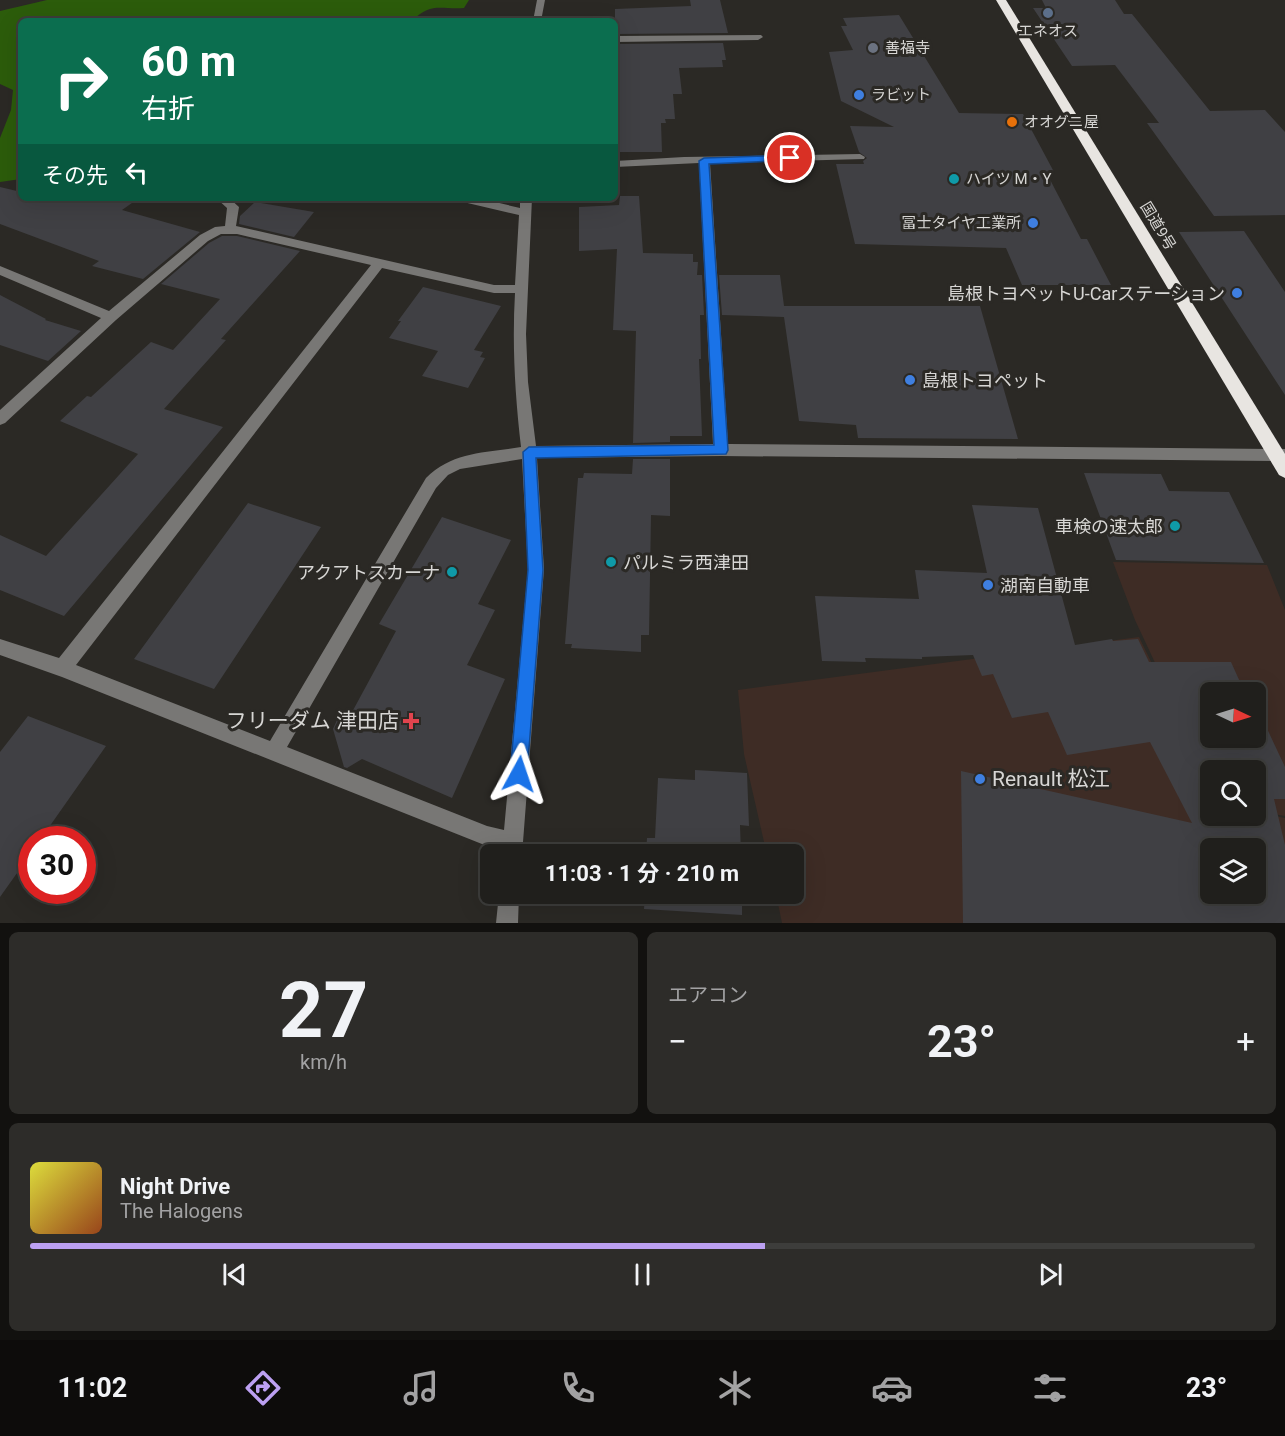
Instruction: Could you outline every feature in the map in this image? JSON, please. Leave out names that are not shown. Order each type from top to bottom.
[{"type":"highway","name":"国道9号","points":[[1001,0],[1281,455],[1285,470]]},
{"type":"street","points":[[538,18],[541,0]]},
{"type":"street","points":[[618,39],[758,37]]},
{"type":"street","points":[[618,164],[684,160],[860,157]]},
{"type":"street","points":[[704,161],[721,450]]},
{"type":"street","points":[[226,201],[233,207],[230,230]]},
{"type":"street","points":[[475,201],[525,213]]},
{"type":"street","points":[[512,844],[536,570],[519,334],[526,201]]},
{"type":"street","points":[[0,419],[111,317],[214,232],[230,230],[494,289],[521,289]]},
{"type":"street","points":[[62,668],[379,263]]},
{"type":"street","points":[[0,270],[111,317]]},
{"type":"street","points":[[273,753],[431,483],[443,471],[457,463],[529,452],[721,450],[1281,455]]},
{"type":"street","points":[[0,647],[62,668],[502,844]]},
{"type":"street","points":[[507,923],[508,904]]},
{"type":"shaded area","points":[[1113,562],[1267,565],[1285,610],[1285,816],[1266,813],[1266,760],[1201,760],[1135,620]]},
{"type":"shaded area","points":[[1139,637],[1200,762],[1200,826],[1266,826],[1266,814],[1285,818],[1285,923],[782,923],[778,904],[804,904],[804,844],[764,844],[744,754],[738,690]]},
{"type":"green space","points":[[47,0],[469,0],[464,8],[431,9],[416,18],[18,18],[18,179],[0,182],[0,138],[11,110],[13,90],[0,84],[0,11]]},
{"type":"building","points":[[690,0],[720,0],[728,33],[618,34],[618,18],[615,18],[615,9],[691,6]]},
{"type":"building","points":[[1042,0],[1115,0],[1124,14],[1132,14],[1210,111],[1265,110],[1285,132],[1285,215],[1214,216],[1147,123],[1159,123],[1115,65],[1072,66],[1033,8],[1046,8]]},
{"type":"building","points":[[899,15],[959,113],[1023,114],[1054,172],[1046,172],[1081,239],[1087,239],[1111,285],[1022,285],[1006,248],[855,244],[836,164],[864,164],[863,161],[867,158],[859,152],[850,126],[894,127],[841,101],[829,52],[853,50],[841,26],[847,26],[843,18]]},
{"type":"building","points":[[723,43],[726,60],[722,60],[723,67],[679,68],[682,94],[673,94],[675,119],[665,119],[666,123],[661,123],[662,152],[618,152],[618,44]]},
{"type":"building","points":[[0,187],[18,191],[18,201],[135,201],[122,210],[200,232],[143,279],[92,266],[99,261],[0,224]]},
{"type":"building","points":[[620,196],[639,196],[643,253],[693,254],[693,262],[698,262],[697,275],[702,275],[704,315],[700,315],[701,359],[699,359],[702,436],[670,436],[670,442],[633,443],[636,331],[613,330],[617,249],[579,251],[579,207],[619,205]]},
{"type":"building","points":[[255,202],[314,212],[294,237],[239,224],[240,216]]},
{"type":"building","name":"島根トヨペットU-Carステーション","points":[[1244,231],[1285,292],[1285,395],[1179,232]]},
{"type":"building","points":[[222,236],[237,236],[300,251],[221,339],[226,340],[164,409],[223,427],[64,616],[0,590],[0,535],[46,556],[138,454],[60,421],[87,396],[91,397],[151,342],[173,350],[220,299],[161,284],[209,243]]},
{"type":"building","name":"島根トヨペット","points":[[719,275],[780,275],[784,306],[980,306],[1018,439],[858,438],[856,425],[799,421],[784,317],[722,315]]},
{"type":"building","points":[[423,287],[501,306],[474,350],[483,352],[480,357],[485,358],[468,388],[422,376],[438,351],[389,338],[401,321],[398,321]]},
{"type":"building","points":[[0,295],[45,320],[81,331],[48,361],[0,345]]},
{"type":"building","name":"パルミラ西津田","points":[[633,459],[670,459],[670,516],[651,515],[649,635],[641,635],[641,652],[571,648],[572,644],[565,644],[578,478],[583,478],[584,473],[632,474]]},
{"type":"building","name":"車検の速太郎","points":[[1084,473],[1161,474],[1169,491],[1229,492],[1264,563],[1116,560]]},
{"type":"building","points":[[248,503],[321,527],[214,689],[134,659]]},
{"type":"building","name":"Renault 松江","points":[[972,505],[1038,508],[1075,645],[1112,639],[1113,641],[1138,639],[1149,662],[1231,662],[1240,682],[1200,682],[1200,748],[1266,748],[1266,727],[1285,767],[1285,799],[1274,799],[1285,845],[1285,923],[963,923],[961,771],[1192,823],[1150,742],[1067,755],[1048,712],[1012,718],[993,674],[982,676],[973,655],[922,657],[922,659],[865,658],[866,662],[822,661],[815,596],[919,599],[915,570],[987,573]]},
{"type":"building","points":[[442,517],[511,540],[478,604],[495,610],[467,665],[505,679],[452,798],[362,759],[347,768],[344,767],[333,729],[341,711],[351,714],[396,631],[379,624]]},
{"type":"building","points":[[28,716],[106,746],[50,826],[18,826],[18,872],[0,897],[0,752]]},
{"type":"building","points":[[695,770],[747,773],[749,826],[740,825],[741,844],[647,844],[647,838],[655,838],[658,778],[695,780]]},
{"type":"building","points":[[644,904],[742,904],[742,915],[644,909]]},
{"type":"place","name":"エネオス","points":[[1048,13]]},
{"type":"place","name":"善福寺","points":[[873,48]]},
{"type":"place","name":"ラビット","points":[[859,95]]},
{"type":"place","name":"オオグニ屋","points":[[1012,122]]},
{"type":"place","name":"ハイツ M・Y","points":[[954,179]]},
{"type":"place","name":"冨士タイヤ工業所","points":[[1033,223]]},
{"type":"place","name":"島根トヨペットU-Carステーション","points":[[1237,293]]},
{"type":"place","name":"島根トヨペット","points":[[910,380]]},
{"type":"place","name":"車検の速太郎","points":[[1175,526]]},
{"type":"place","name":"パルミラ西津田","points":[[611,562]]},
{"type":"place","name":"アクアトスカーナ","points":[[452,572]]},
{"type":"place","name":"湖南自動車","points":[[988,585]]},
{"type":"place","name":"フリーダム 津田店","points":[[411,721]]},
{"type":"place","name":"Renault 松江","points":[[980,779]]},
{"type":"route","points":[[519,774],[536,570],[529,452],[721,450],[704,161],[790,158]]}]
